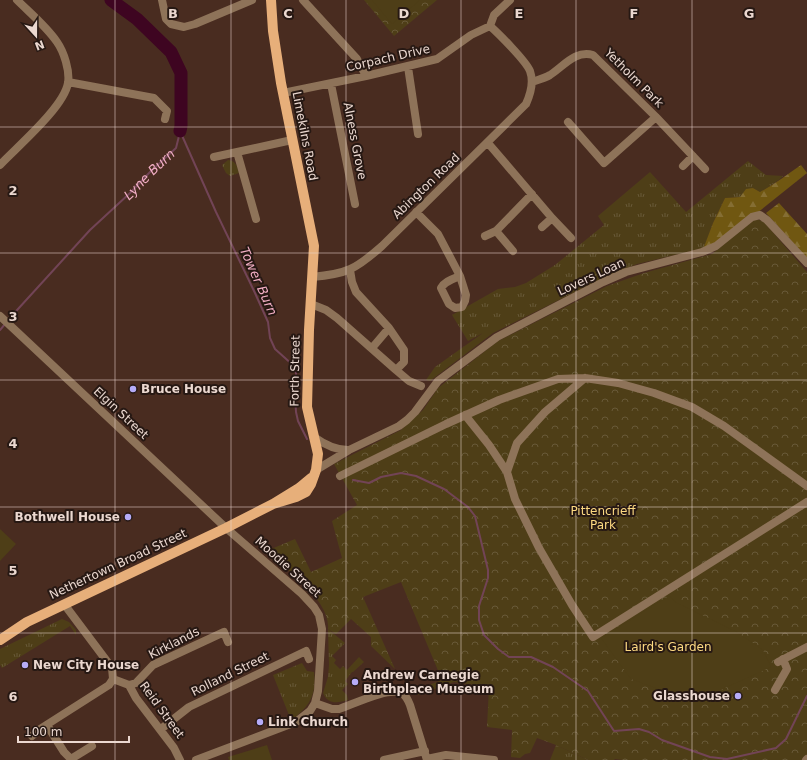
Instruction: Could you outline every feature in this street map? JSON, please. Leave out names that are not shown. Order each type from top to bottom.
[{"type":"main road","name":"Limekilns Road","points":[[271,0],[273,31],[283,93],[314,246],[312,277]]},
{"type":"main road","name":"Forth Street","points":[[312,277],[307,407],[318,454],[317,467]]},
{"type":"main road","name":"Nethertown Broad Street","points":[[0,633],[22,625],[226,528],[273,504],[296,497],[306,492],[311,484],[317,467]]},
{"type":"main road","name":"Nethertown Broad Street","points":[[0,640],[22,625]]},
{"type":"street","points":[[0,165],[54,110],[63,97],[68,82],[67,69],[58,43],[17,0]]},
{"type":"street","points":[[162,0],[166,19],[171,24],[184,27],[195,24],[252,0]]},
{"type":"street","points":[[304,0],[358,59],[366,76]]},
{"type":"street","points":[[510,0],[494,15],[490,26],[499,34],[529,70],[532,82]]},
{"type":"street","name":"Corpach Drive","points":[[283,93],[331,84],[437,59],[471,35],[490,26]]},
{"type":"street","name":"Yetholm Park","points":[[532,82],[550,75],[580,54],[586,53],[593,55],[656,117],[705,169]]},
{"type":"street","points":[[408,67],[418,134]]},
{"type":"street","points":[[68,82],[154,98],[167,110],[165,119]]},
{"type":"street","name":"Abington Road","points":[[312,277],[331,275],[350,270],[365,261],[382,246],[526,104],[531,93],[532,82]]},
{"type":"street","name":"Alness Grove","points":[[331,84],[355,204]]},
{"type":"street","points":[[568,122],[604,163],[656,117]]},
{"type":"street","points":[[214,157],[292,140]]},
{"type":"street","points":[[488,143],[571,238]]},
{"type":"street","points":[[237,152],[256,219]]},
{"type":"street","points":[[683,166],[693,156]]},
{"type":"street","points":[[485,236],[496,231],[532,194]]},
{"type":"street","points":[[416,212],[438,234],[460,276]]},
{"type":"street","name":"Lovers Loan","points":[[317,467],[399,426],[415,412],[438,382],[497,337],[603,282],[626,272],[702,252],[716,246],[752,217],[760,215],[767,220],[807,263]]},
{"type":"street","points":[[542,227],[552,218]]},
{"type":"street","points":[[496,231],[513,251]]},
{"type":"street","points":[[350,270],[352,282],[356,292],[389,328],[404,350],[404,362],[396,370]]},
{"type":"street","points":[[311,304],[326,310],[342,322],[409,381],[421,386]]},
{"type":"street","name":"Elgin Street","points":[[1,316],[226,528]]},
{"type":"street","points":[[372,348],[389,328]]},
{"type":"street","points":[[507,472],[517,443],[545,412],[584,378]]},
{"type":"street","points":[[340,476],[499,400],[558,379],[584,378],[625,385],[654,393],[692,408],[724,426],[807,486]]},
{"type":"street","points":[[465,415],[489,445],[507,472],[516,499],[539,548],[572,605],[593,637],[807,502]]},
{"type":"street","points":[[314,437],[330,447],[339,450],[349,450]]},
{"type":"street","name":"Moodie Street","points":[[226,528],[302,594],[314,606],[319,615],[322,629],[318,691],[315,703]]},
{"type":"street","points":[[32,736],[109,685],[113,679],[112,668],[64,604]]},
{"type":"street","name":"Kirklands","points":[[129,685],[136,683],[153,665],[224,632],[228,642]]},
{"type":"street","points":[[775,690],[787,669],[781,660],[807,647]]},
{"type":"street","name":"Rolland Street","points":[[160,729],[189,707],[306,651],[309,659]]},
{"type":"street","name":"Reid Street","points":[[113,679],[129,685],[136,698],[174,748],[180,760]]},
{"type":"street","points":[[196,760],[296,722],[310,711],[315,703],[340,709],[388,691],[402,693],[407,697],[426,757]]},
{"type":"street","points":[[47,725],[64,752],[71,759],[92,746]]},
{"type":"street","points":[[384,760],[446,755],[489,760]]},
{"type":"green space","points":[[364,0],[437,0],[394,36]]},
{"type":"green space","points":[[372,0],[420,0],[392,24]]},
{"type":"green space","points":[[228,160],[237,166],[239,173],[230,176],[226,173],[222,165]]},
{"type":"green space","points":[[748,161],[766,175],[783,176],[760,192],[753,188],[740,197],[725,198],[713,223],[704,248],[637,264],[601,279],[493,333],[430,381],[426,380],[435,367],[483,333],[468,341],[452,315],[498,289],[515,287],[526,283],[555,265],[604,225],[598,216],[650,172],[686,212]]},
{"type":"green space","points":[[801,165],[807,173],[716,246],[702,252],[713,223],[725,198],[740,197],[746,189],[753,188],[760,192]]},
{"type":"green space","points":[[779,203],[807,234],[807,258],[766,213]]},
{"type":"green space","name":"Pittencrieff Park","points":[[754,220],[764,222],[807,272],[807,760],[588,760],[537,738],[530,753],[525,754],[520,758],[511,757],[512,730],[487,727],[489,687],[454,682],[418,695],[416,690],[442,680],[401,582],[363,597],[395,669],[371,646],[371,637],[351,619],[336,634],[328,629],[327,618],[315,596],[284,566],[264,552],[295,539],[311,572],[342,558],[332,521],[357,505],[334,464],[401,430],[423,410],[438,388],[498,341],[607,286],[644,273],[712,254]]},
{"type":"green space","points":[[0,529],[16,544],[0,561]]},
{"type":"green space","name":"Laird's Garden","points":[[669,596],[677,603],[735,631],[763,650],[771,667],[694,702],[631,679],[601,638]]},
{"type":"green space","points":[[62,619],[69,622],[76,630],[76,635],[70,626],[2,668],[0,665],[0,649]]},
{"type":"green space","points":[[328,629],[345,643],[332,656],[336,660],[334,663],[340,669],[343,666],[347,670],[359,657],[364,662],[352,672],[345,681],[348,684],[342,690],[347,695],[348,700],[341,702],[328,700],[323,693],[328,677],[329,665]]},
{"type":"green space","points":[[302,663],[307,671],[314,672],[315,680],[313,694],[303,710],[291,720],[273,675]]},
{"type":"green space","points":[[267,745],[272,760],[229,760],[228,757]]},
{"type":"green space","points":[[556,745],[588,760],[550,760]]},
{"type":"waterway","name":"Lyne Burn","points":[[111,0],[137,19],[171,52],[181,73],[180,131]]},
{"type":"waterway","name":"Tower Burn","points":[[180,131],[268,322],[270,338],[275,349],[294,366],[296,373],[296,412],[298,421],[307,439]]},
{"type":"waterway","name":"Lyne Burn","points":[[8,320],[90,230],[176,148],[180,132]]},
{"type":"waterway","name":"Lyne Burn","points":[[0,330],[5,324]]},
{"type":"waterway","name":"Tower Burn","points":[[353,480],[369,483],[381,477],[401,473],[416,476],[444,489],[468,507],[475,516],[488,570],[488,578],[479,606],[479,620],[484,635],[498,649],[509,657],[531,657],[553,667],[588,691],[614,731],[639,729],[649,732],[662,740],[710,757],[727,759],[776,748],[786,739],[807,696]]},
{"type":"place","name":"Bruce House","points":[[133,389]]},
{"type":"place","name":"Bothwell House","points":[[128,517]]},
{"type":"place","name":"New City House","points":[[25,665]]},
{"type":"place","name":"Andrew Carnegie Birthplace Museum","points":[[355,682]]},
{"type":"place","name":"Glasshouse","points":[[738,696]]},
{"type":"place","name":"Link Church","points":[[260,722]]}]
